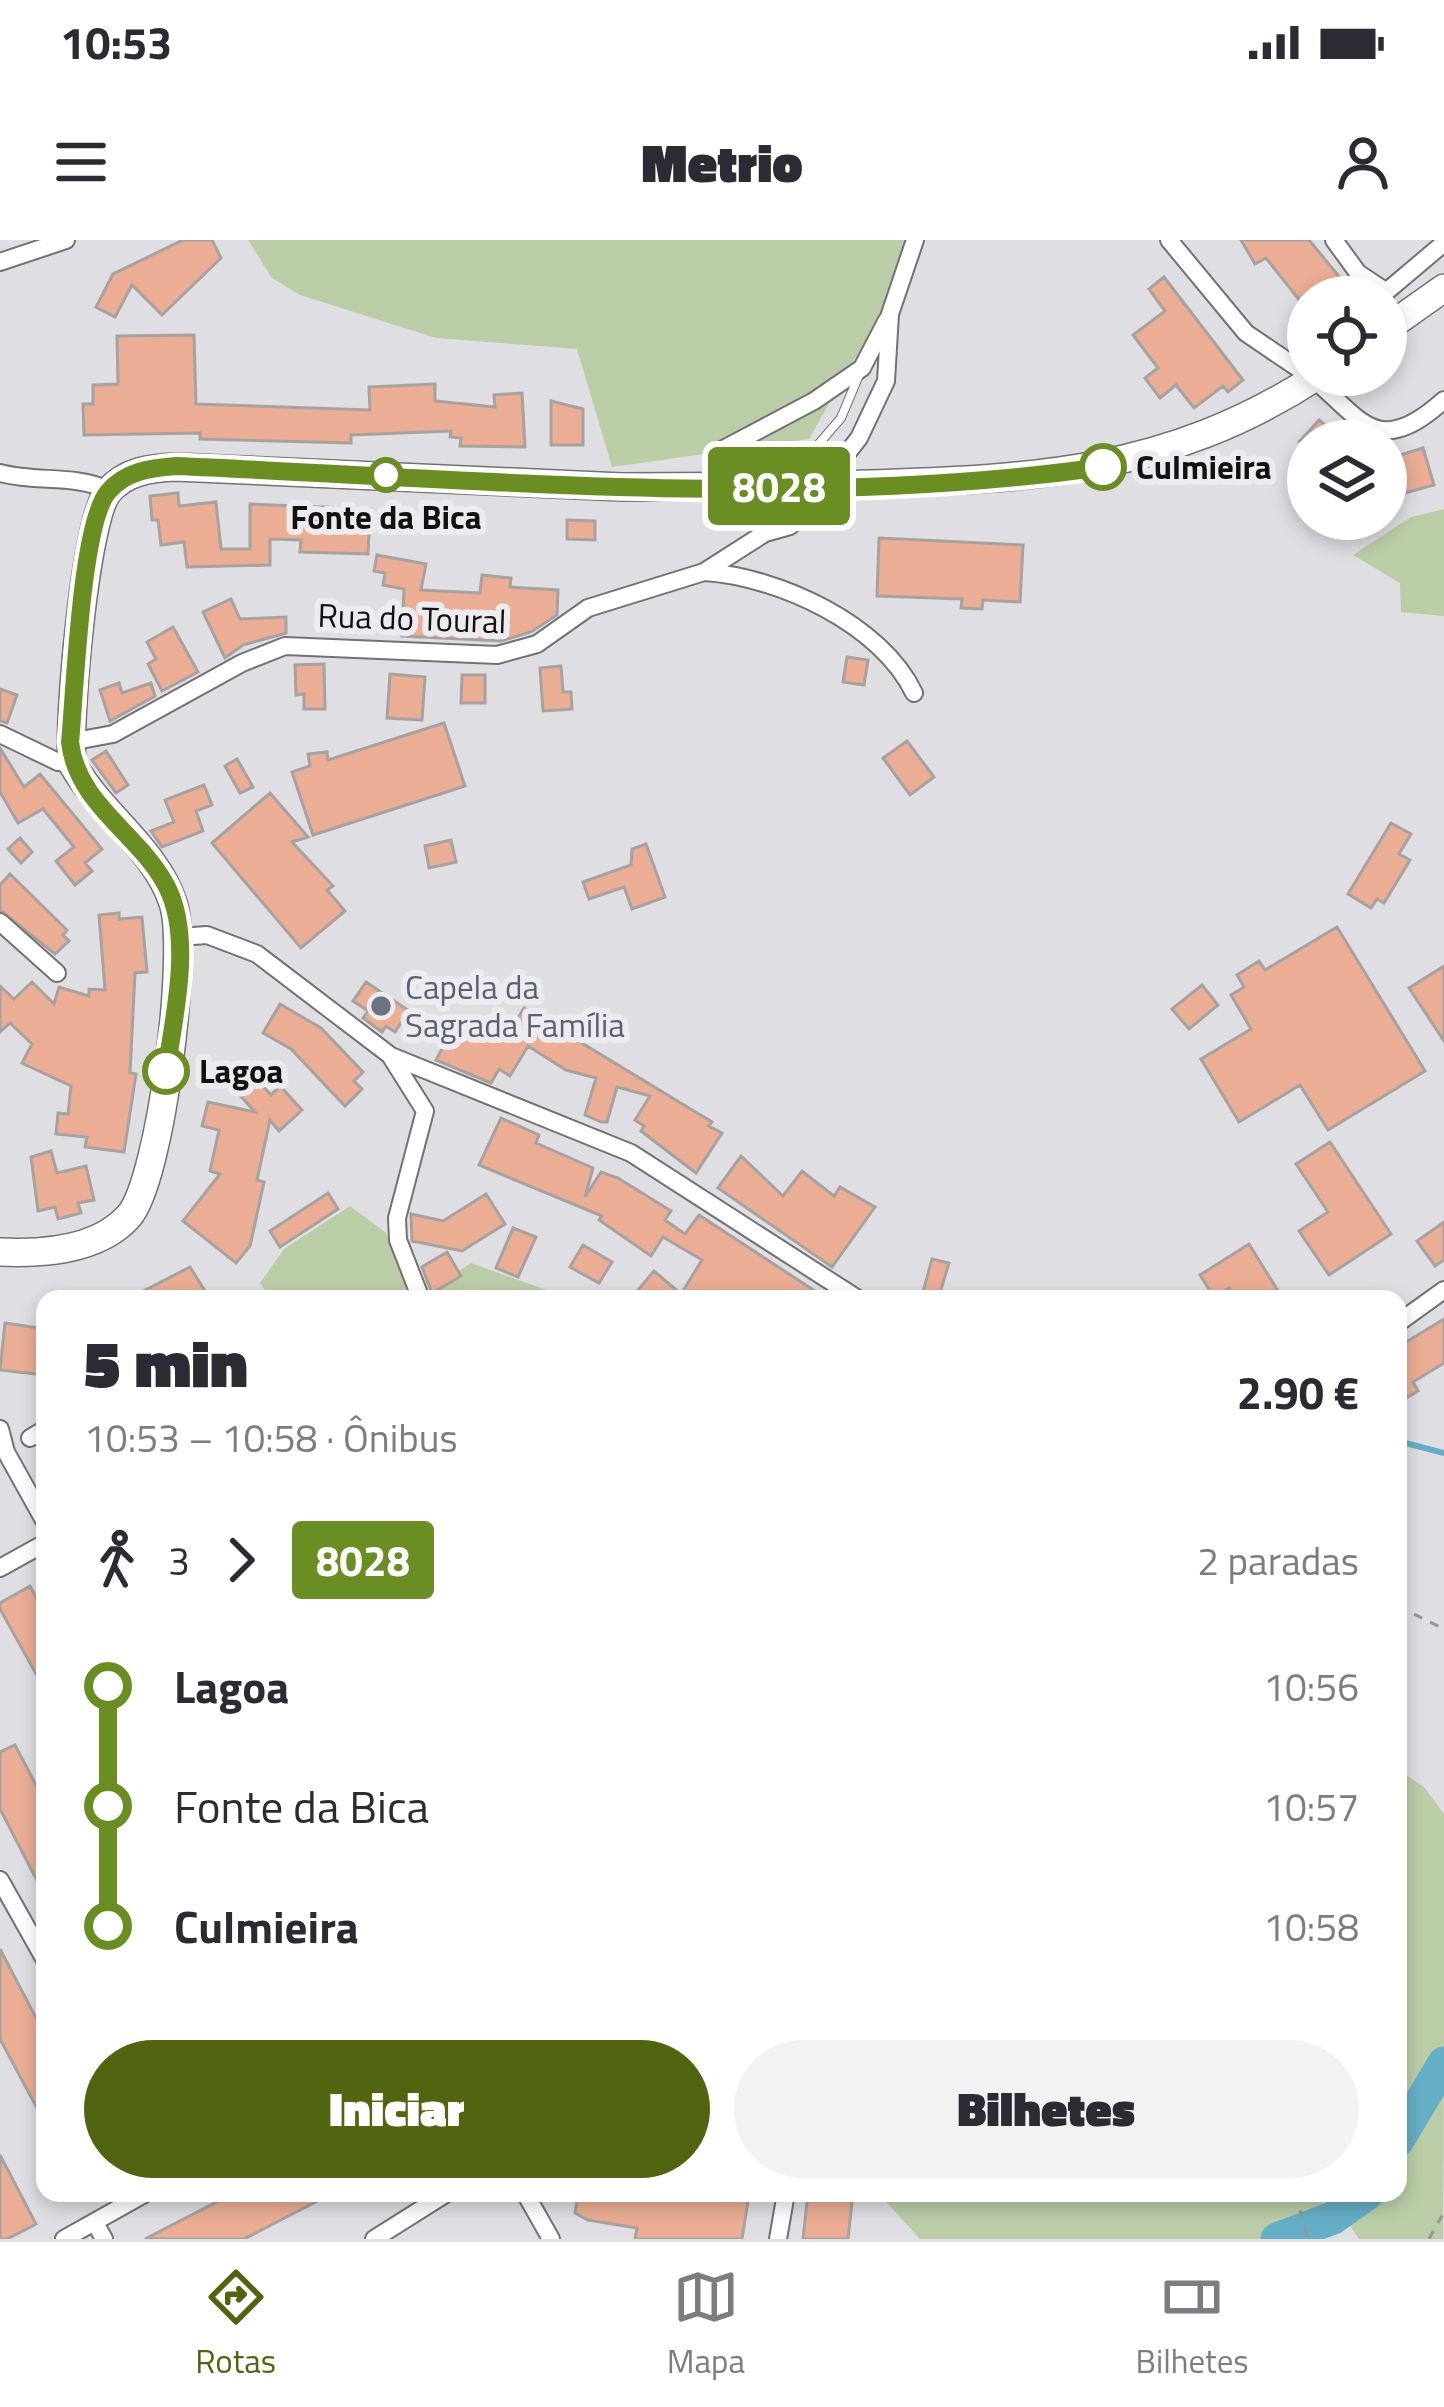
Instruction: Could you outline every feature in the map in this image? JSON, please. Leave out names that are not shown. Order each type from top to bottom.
[{"type":"main road","points":[[1407,314],[1444,288]]},
{"type":"main road","points":[[0,1252],[32,1253],[101,1236],[129,1216],[151,1172],[171,1036],[179,937],[167,887],[90,795],[71,752],[93,528],[109,490],[148,468],[176,466],[622,487],[1019,479],[1112,466],[1206,433],[1287,389]]},
{"type":"street","points":[[0,261],[66,240]]},
{"type":"street","name":"Rua do Toural","points":[[712,455],[814,401],[862,368],[890,314],[915,240]]},
{"type":"street","points":[[1169,240],[1246,333],[1287,360]]},
{"type":"street","points":[[1334,240],[1362,276]]},
{"type":"street","points":[[1405,276],[1444,243]]},
{"type":"street","name":"Rua do Toural","points":[[71,752],[242,663],[285,646],[497,655],[522,651],[588,608],[704,572],[765,533],[790,526],[859,438],[886,381],[890,314]]},
{"type":"street","points":[[1330,396],[1344,412],[1376,430],[1403,428],[1444,400]]},
{"type":"street","points":[[0,473],[24,479],[79,477],[109,490]]},
{"type":"street","points":[[704,572],[737,574],[847,620],[880,642],[914,693]]},
{"type":"street","points":[[1,739],[58,762],[71,752]]},
{"type":"street","points":[[0,922],[57,973]]},
{"type":"street","points":[[179,937],[208,935],[257,955],[391,1056],[632,1153],[844,1290]]},
{"type":"street","points":[[391,1056],[425,1111],[397,1218],[398,1240],[417,1290]]},
{"type":"street","points":[[1407,1317],[1444,1290]]},
{"type":"street","points":[[0,1429],[3,1451],[36,1507]]},
{"type":"street","points":[[0,1568],[36,1548]]},
{"type":"street","points":[[0,1880],[36,1944]]},
{"type":"street","points":[[64,2239],[99,2231],[135,2202]]},
{"type":"street","points":[[374,2239],[421,2202]]},
{"type":"street","points":[[530,2202],[551,2239]]},
{"type":"street","points":[[778,2239],[784,2202]]},
{"type":"lane","points":[[816,447],[841,418],[862,368]]},
{"type":"path","points":[[1407,1610],[1444,1629]]},
{"type":"path","points":[[1297,2202],[1308,2239]]},
{"type":"path","points":[[1429,2239],[1444,2212]]},
{"type":"green space","points":[[248,240],[912,240],[863,353],[855,358],[809,439],[612,467],[577,349],[436,338],[300,295],[272,278]]},
{"type":"green space","points":[[1444,509],[1444,616],[1401,612],[1400,583],[1353,555],[1376,540],[1407,540],[1411,517]]},
{"type":"green space","points":[[350,1206],[385,1232],[417,1290],[265,1290],[260,1283],[284,1249]]},
{"type":"green space","points":[[471,1263],[546,1290],[429,1290]]},
{"type":"green space","points":[[1407,1776],[1424,1787],[1444,1814],[1444,2057],[1407,2117]]},
{"type":"green space","points":[[1444,2080],[1443,2239],[1359,2239],[1349,2224],[1321,2239],[1304,2239],[1367,2202],[1407,2202],[1407,2140]]},
{"type":"green space","points":[[886,2202],[1348,2202],[1300,2229],[1301,2239],[920,2239]]},
{"type":"building","points":[[183,240],[212,240],[221,258],[162,315],[132,285],[115,317],[96,307],[113,274]]},
{"type":"building","points":[[1241,240],[1309,240],[1339,276],[1287,276],[1287,284],[1266,258],[1255,264]]},
{"type":"building","points":[[1164,277],[1243,380],[1228,392],[1223,386],[1194,408],[1176,385],[1160,398],[1145,378],[1158,368],[1133,335],[1165,311],[1149,289]]},
{"type":"building","points":[[194,335],[196,404],[370,410],[369,387],[435,384],[435,401],[495,407],[494,395],[522,393],[525,447],[460,446],[461,438],[450,437],[451,431],[351,435],[351,443],[200,439],[200,433],[84,435],[83,404],[93,404],[93,385],[118,384],[117,336]]},
{"type":"building","points":[[551,401],[583,409],[583,445],[551,445]]},
{"type":"building","points":[[1423,448],[1434,485],[1407,492],[1407,453]]},
{"type":"building","points":[[178,493],[179,506],[216,502],[221,549],[250,549],[250,504],[370,509],[368,554],[300,552],[301,540],[270,539],[270,565],[187,567],[184,542],[161,545],[158,520],[152,520],[150,496]]},
{"type":"building","points":[[567,520],[595,521],[595,540],[567,539]]},
{"type":"building","points":[[879,538],[1023,545],[1020,602],[983,600],[982,609],[961,608],[962,599],[877,596]]},
{"type":"building","points":[[377,555],[426,564],[421,590],[480,593],[482,575],[511,578],[510,587],[558,590],[557,615],[531,632],[501,641],[402,636],[404,589],[383,585],[385,573],[374,571]]},
{"type":"building","points":[[231,599],[240,619],[286,617],[286,633],[243,645],[225,658],[203,612]]},
{"type":"building","points":[[173,627],[198,672],[162,691],[148,664],[156,659],[147,642]]},
{"type":"building","points":[[847,657],[868,660],[864,685],[843,682]]},
{"type":"building","points":[[324,664],[325,709],[304,709],[304,694],[296,695],[295,665]]},
{"type":"building","points":[[561,666],[563,692],[571,692],[572,709],[543,711],[540,668]]},
{"type":"building","points":[[390,674],[425,677],[422,720],[387,718]]},
{"type":"building","points":[[462,675],[485,675],[485,703],[461,703]]},
{"type":"building","points":[[119,683],[122,693],[151,683],[155,696],[110,721],[100,690]]},
{"type":"building","points":[[0,689],[17,695],[7,723],[0,721]]},
{"type":"building","points":[[444,723],[465,786],[313,835],[292,772],[310,766],[308,754],[327,752],[328,760]]},
{"type":"building","points":[[907,741],[934,777],[910,795],[883,758]]},
{"type":"building","points":[[0,748],[24,787],[40,774],[102,849],[85,863],[92,871],[75,885],[56,861],[74,847],[43,809],[18,823],[0,792]]},
{"type":"building","points":[[106,751],[128,785],[116,793],[92,760]]},
{"type":"building","points":[[237,759],[253,787],[240,793],[225,766]]},
{"type":"building","points":[[204,785],[212,805],[196,811],[203,831],[162,847],[151,831],[174,822],[165,800]]},
{"type":"building","points":[[270,793],[308,837],[292,842],[333,886],[327,890],[345,911],[301,948],[212,843]]},
{"type":"building","points":[[1391,823],[1411,834],[1399,854],[1410,860],[1384,903],[1377,899],[1371,908],[1348,894]]},
{"type":"building","points":[[20,838],[32,852],[21,863],[8,849]]},
{"type":"building","points":[[451,840],[456,862],[429,868],[425,846]]},
{"type":"building","points":[[646,844],[665,897],[632,909],[624,887],[589,899],[583,882],[631,865],[632,849]]},
{"type":"building","points":[[10,874],[67,930],[63,935],[69,941],[55,954],[0,910],[0,885]]},
{"type":"building","points":[[119,913],[119,919],[142,917],[147,972],[135,973],[130,1073],[136,1074],[124,1152],[85,1147],[87,1137],[56,1134],[58,1113],[68,1114],[71,1086],[22,1063],[32,1044],[10,1023],[0,1032],[0,986],[14,999],[32,982],[54,1004],[59,987],[89,996],[89,989],[105,990],[99,915]]},
{"type":"building","points":[[1337,927],[1425,1071],[1328,1130],[1300,1085],[1239,1122],[1201,1059],[1251,1029],[1231,995],[1244,987],[1237,975],[1259,961],[1265,970]]},
{"type":"building","points":[[1444,966],[1444,1041],[1409,988]]},
{"type":"building","name":"Capela da Sagrada Família","points":[[366,982],[409,1011],[395,1032],[386,1026],[382,1032],[363,1018],[368,1011],[353,1001]]},
{"type":"building","points":[[1202,985],[1218,1005],[1189,1029],[1172,1009]]},
{"type":"building","points":[[280,1004],[321,1028],[363,1072],[354,1081],[362,1089],[345,1106],[291,1049],[263,1033]]},
{"type":"building","points":[[524,1008],[712,1122],[709,1126],[722,1133],[696,1173],[641,1131],[644,1126],[635,1120],[650,1096],[617,1087],[607,1122],[601,1122],[585,1115],[596,1078],[566,1070],[528,1046],[510,1076],[499,1069],[491,1083],[436,1060],[447,1040],[455,1042],[460,1025],[473,1029],[477,1023],[505,1040]]},
{"type":"building","points":[[244,1065],[271,1095],[280,1086],[302,1110],[279,1131],[270,1120],[257,1180],[264,1182],[250,1246],[236,1263],[183,1221],[220,1174],[210,1171],[219,1130],[202,1126],[208,1102],[255,1112],[227,1081]]},
{"type":"building","points":[[501,1118],[539,1135],[536,1143],[593,1168],[585,1197],[601,1172],[618,1178],[671,1211],[665,1220],[685,1234],[699,1215],[813,1290],[683,1290],[702,1260],[663,1237],[651,1256],[599,1220],[602,1216],[479,1165]]},
{"type":"building","points":[[1330,1142],[1391,1234],[1329,1275],[1299,1231],[1328,1212],[1296,1164]]},
{"type":"building","points":[[51,1151],[57,1173],[86,1166],[94,1200],[78,1203],[81,1213],[58,1219],[55,1207],[38,1211],[31,1157]]},
{"type":"building","points":[[741,1156],[783,1196],[802,1171],[834,1196],[840,1187],[875,1207],[832,1267],[718,1188]]},
{"type":"building","points":[[328,1193],[338,1209],[280,1247],[270,1231]]},
{"type":"building","points":[[486,1194],[505,1224],[462,1251],[412,1241],[411,1214],[443,1221]]},
{"type":"building","points":[[1444,1222],[1444,1260],[1435,1266],[1417,1241]]},
{"type":"building","points":[[513,1228],[536,1237],[518,1277],[496,1268]]},
{"type":"building","points":[[1249,1244],[1277,1290],[1210,1290],[1200,1275]]},
{"type":"building","points":[[583,1245],[612,1262],[599,1283],[570,1267]]},
{"type":"building","points":[[447,1252],[461,1276],[431,1290],[422,1267]]},
{"type":"building","points":[[932,1259],[949,1263],[941,1290],[924,1290]]},
{"type":"building","points":[[190,1267],[204,1290],[145,1290]]},
{"type":"building","points":[[654,1271],[676,1290],[638,1290]]},
{"type":"building","points":[[1444,1319],[1444,1363],[1413,1382],[1418,1391],[1407,1398],[1407,1342]]},
{"type":"building","points":[[5,1323],[36,1328],[36,1374],[0,1370]]},
{"type":"building","points":[[30,1586],[36,1597],[36,1674],[0,1609],[0,1603]]},
{"type":"building","points":[[15,1745],[36,1785],[36,1879],[0,1809],[0,1752]]},
{"type":"building","points":[[0,1949],[36,2018],[36,2106],[0,2039]]},
{"type":"building","points":[[0,2155],[36,2224],[7,2239],[0,2239]]},
{"type":"building","points":[[217,2202],[316,2202],[244,2239],[145,2239]]},
{"type":"building","points":[[577,2202],[748,2202],[742,2239],[635,2239],[637,2228],[588,2220],[575,2213]]},
{"type":"building","points":[[807,2202],[852,2202],[848,2239],[803,2239]]},
{"type":"waterway","points":[[1407,1443],[1444,1453]]},
{"type":"waterway","points":[[1407,2125],[1444,2063]]},
{"type":"waterway","points":[[1277,2239],[1333,2218],[1355,2202]]},
{"type":"bus line","name":"8028","points":[[166,1071],[179,937],[173,903],[156,870],[90,795],[72,763],[70,742],[93,528],[109,490],[128,476],[148,468],[176,466],[664,487],[1019,479],[1103,467]]},
{"type":"place","name":"Culmieira","points":[[1103,467]]},
{"type":"place","name":"Fonte da Bica","points":[[386,475]]},
{"type":"place","name":"Capela da Sagrada Família","points":[[381,1006]]},
{"type":"place","name":"Lagoa","points":[[166,1071]]}]
